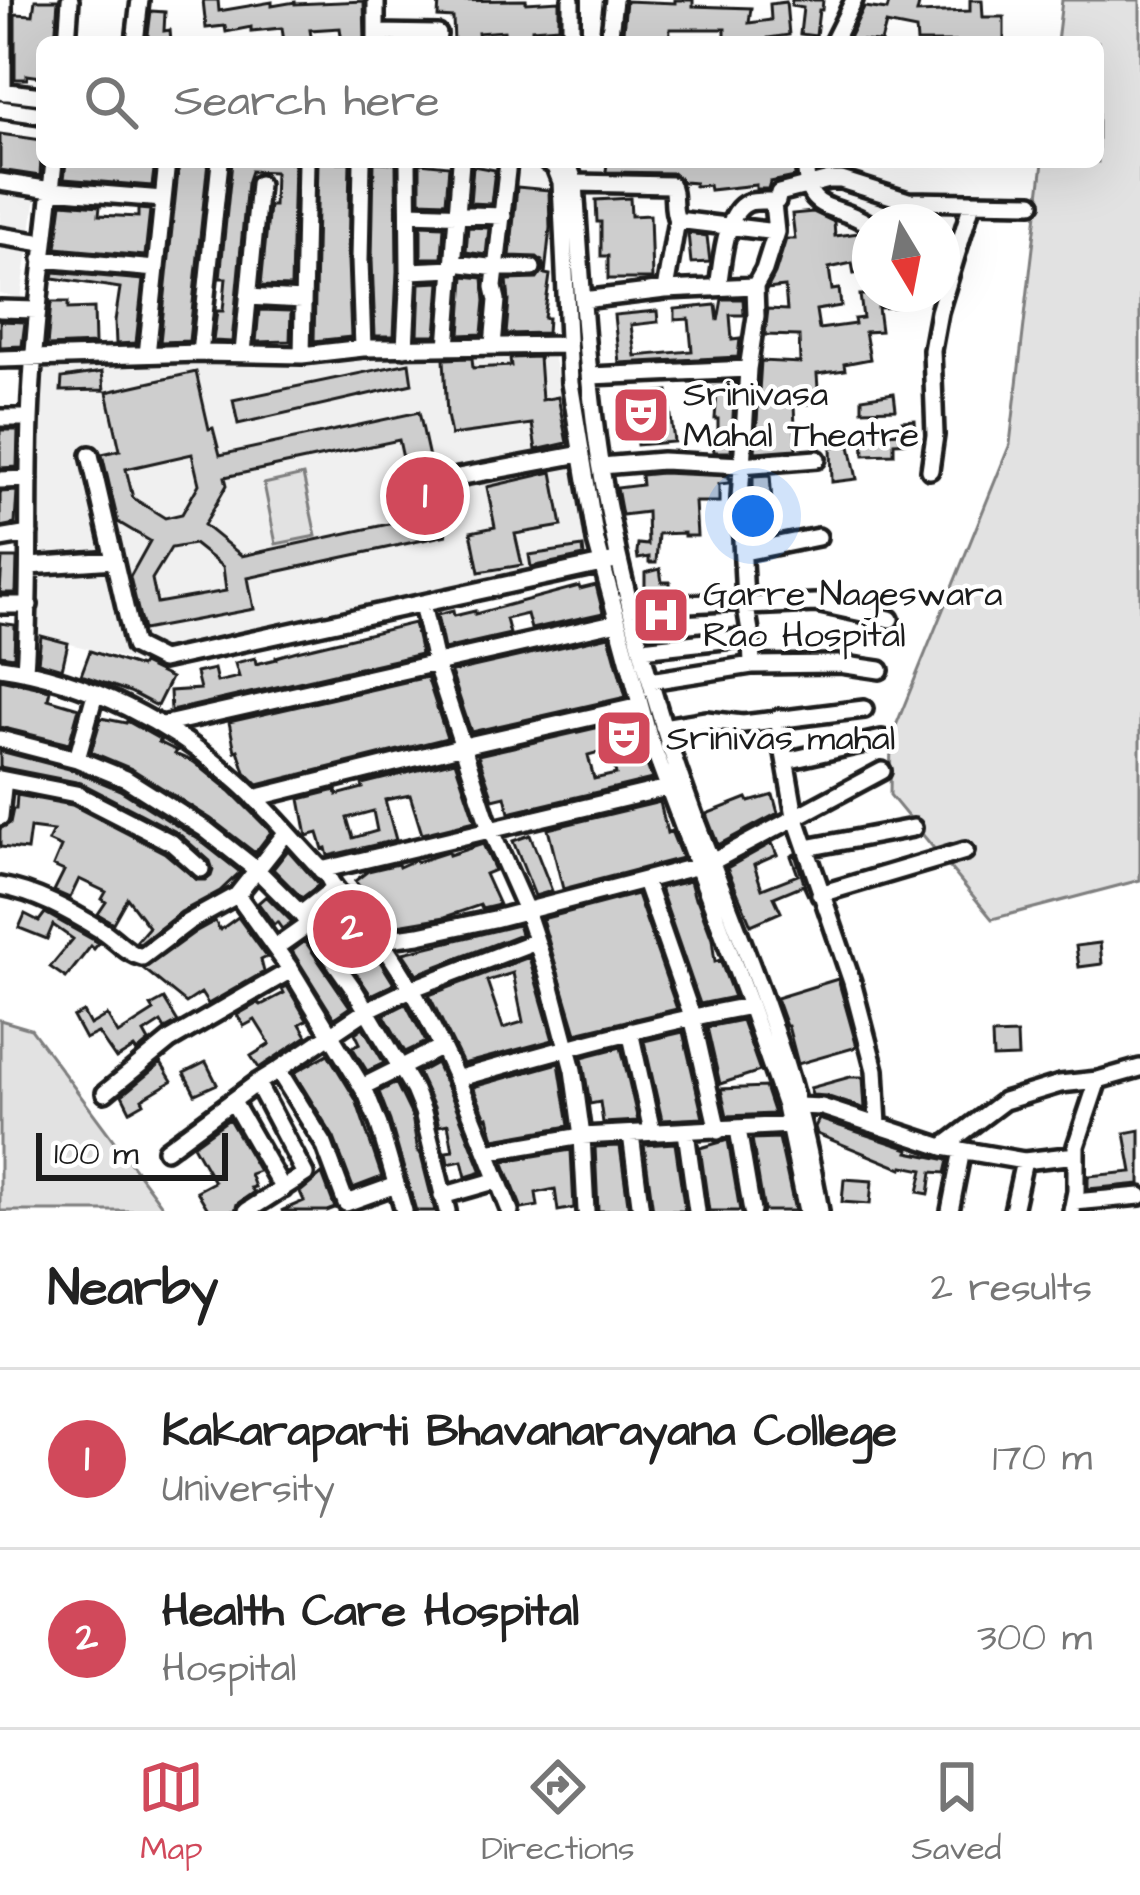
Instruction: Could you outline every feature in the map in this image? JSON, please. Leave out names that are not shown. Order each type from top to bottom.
[{"type":"street","points":[[1,98],[3,0]]},
{"type":"street","points":[[67,36],[70,0]]},
{"type":"street","points":[[136,36],[140,0]]},
{"type":"street","points":[[376,0],[376,36]]},
{"type":"street","points":[[571,0],[571,36]]},
{"type":"street","points":[[610,36],[614,0]]},
{"type":"street","points":[[836,36],[854,0]]},
{"type":"street","points":[[407,36],[438,36]]},
{"type":"street","points":[[1,98],[36,96]]},
{"type":"street","points":[[1,98],[36,113]]},
{"type":"street","points":[[25,670],[33,358],[53,168]]},
{"type":"street","points":[[147,355],[166,168]]},
{"type":"street","points":[[200,353],[219,168]]},
{"type":"street","points":[[302,355],[306,168]]},
{"type":"street","points":[[362,168],[363,349]]},
{"type":"street","points":[[405,348],[408,168]]},
{"type":"street","points":[[447,347],[460,168]]},
{"type":"street","points":[[494,346],[507,168]]},
{"type":"street","points":[[554,168],[561,182],[567,345],[581,454],[611,562],[631,607],[703,865],[790,1125],[807,1211]]},
{"type":"street","points":[[569,168],[618,622],[667,788],[766,1006],[798,1106],[820,1211]]},
{"type":"street","points":[[806,168],[805,185],[814,200],[852,217]]},
{"type":"street","points":[[752,664],[745,603],[741,465],[756,316],[754,286],[776,232],[773,202],[779,194],[805,185],[841,180],[908,201],[1032,203]]},
{"type":"street","points":[[0,182],[163,199]]},
{"type":"street","points":[[574,183],[670,185],[677,220],[664,290]]},
{"type":"street","points":[[243,353],[259,184]]},
{"type":"street","points":[[718,287],[728,228],[747,203],[777,201]]},
{"type":"street","points":[[930,470],[935,435],[932,350],[972,203]]},
{"type":"street","points":[[409,213],[503,216]]},
{"type":"street","points":[[677,220],[776,232]]},
{"type":"street","points":[[0,236],[43,251],[156,269]]},
{"type":"street","points":[[409,271],[454,266],[532,268]]},
{"type":"street","points":[[583,300],[754,286]]},
{"type":"street","points":[[248,297],[302,300]]},
{"type":"street","points":[[0,309],[38,310]]},
{"type":"street","points":[[0,359],[567,345]]},
{"type":"street","points":[[590,376],[748,369]]},
{"type":"street","points":[[0,418],[30,418]]},
{"type":"street","points":[[458,477],[581,454]]},
{"type":"street","points":[[90,455],[134,646],[162,660],[611,562]]},
{"type":"street","points":[[601,466],[818,459]]},
{"type":"street","points":[[0,480],[29,479]]},
{"type":"street","points":[[0,539],[29,534]]},
{"type":"street","points":[[744,552],[818,537]]},
{"type":"street","points":[[29,566],[114,560]]},
{"type":"street","points":[[631,607],[816,603],[890,619]]},
{"type":"street","points":[[0,605],[29,605]]},
{"type":"street","points":[[424,613],[435,662],[490,829],[526,910],[567,1046],[582,1136],[586,1211]]},
{"type":"street","points":[[162,725],[618,622]]},
{"type":"street","points":[[642,649],[751,637]]},
{"type":"street","points":[[650,681],[752,664],[839,664],[880,670]]},
{"type":"street","points":[[0,667],[25,670],[95,694],[162,725],[211,759],[254,798],[381,940],[442,1047],[510,1211]]},
{"type":"street","points":[[77,758],[95,694]]},
{"type":"street","points":[[254,798],[640,706]]},
{"type":"street","points":[[663,727],[706,720],[742,724],[864,709]]},
{"type":"street","points":[[778,718],[795,816],[852,982],[875,1070],[878,1124]]},
{"type":"street","points":[[0,739],[77,758],[126,779],[205,829],[259,871],[305,919],[402,1067],[423,1112],[444,1203],[498,1180]]},
{"type":"street","points":[[786,761],[882,740]]},
{"type":"street","points":[[381,940],[419,935],[703,865],[882,771]]},
{"type":"street","points":[[0,782],[0,817]]},
{"type":"street","points":[[0,782],[76,794],[172,843],[201,869]]},
{"type":"street","points":[[321,870],[667,788]]},
{"type":"street","points":[[806,848],[913,828]]},
{"type":"street","points":[[0,886],[56,905],[106,933],[130,954],[142,957],[188,922],[237,895],[286,833]]},
{"type":"street","points":[[820,894],[965,851]]},
{"type":"street","points":[[644,880],[692,1016],[718,1131]]},
{"type":"street","points":[[275,949],[333,889]]},
{"type":"street","points":[[237,895],[291,970],[362,1087],[379,1125],[404,1211]]},
{"type":"street","points":[[166,1150],[367,1010],[536,941]]},
{"type":"street","points":[[105,1093],[170,1040],[291,970]]},
{"type":"street","points":[[456,1079],[567,1046],[750,1006]]},
{"type":"street","points":[[631,1031],[652,1131]]},
{"type":"street","points":[[362,1087],[442,1047]]},
{"type":"street","points":[[943,1147],[1004,1101],[1140,1068]]},
{"type":"street","points":[[278,1070],[324,1144],[347,1207],[373,1203],[396,1185]]},
{"type":"street","points":[[1098,1080],[1076,1146],[1073,1207],[1140,1196]]},
{"type":"street","points":[[248,1211],[305,1174],[256,1083]]},
{"type":"street","points":[[232,1102],[283,1189]]},
{"type":"street","points":[[798,1106],[822,1108],[943,1147],[1024,1161],[1076,1155]]},
{"type":"street","points":[[487,1152],[582,1136],[790,1125]]},
{"type":"street","points":[[738,1129],[752,1211]]},
{"type":"street","points":[[686,1132],[697,1211]]},
{"type":"street","points":[[631,1134],[641,1211]]},
{"type":"street","points":[[950,1211],[962,1150]]},
{"type":"street","points":[[1013,1211],[1024,1161]]},
{"type":"shaded area","points":[[1062,0],[1140,0],[1140,880],[992,919],[890,795],[891,738],[1010,444],[1042,168],[1104,168],[1104,36],[1058,36]]},
{"type":"shaded area","points":[[0,190],[36,196],[21,298],[0,294]]},
{"type":"shaded area","points":[[552,348],[592,573],[162,668],[32,634],[39,366]]},
{"type":"shaded area","points":[[303,475],[316,536],[276,544],[264,484]]},
{"type":"shaded area","points":[[0,1020],[31,1029],[166,1211],[0,1211]]},
{"type":"building","points":[[35,0],[58,0],[55,36],[36,36],[36,76],[15,79],[15,14],[33,15]]},
{"type":"building","points":[[203,0],[218,0],[219,11],[272,2],[272,6],[364,1],[365,36],[341,36],[340,28],[310,30],[311,36],[283,36],[282,28],[226,32],[225,26],[206,28]]},
{"type":"building","points":[[693,0],[693,6],[751,8],[749,23],[771,20],[770,4],[786,2],[789,35],[725,36],[725,29],[670,29],[669,36],[623,36],[626,1]]},
{"type":"building","points":[[792,0],[823,0],[816,36],[800,34],[803,8],[791,6]]},
{"type":"building","points":[[890,0],[920,0],[917,13],[970,11],[970,0],[982,0],[983,17],[1004,17],[1004,36],[916,36],[916,30],[886,24],[883,36],[850,36],[864,7],[887,10]]},
{"type":"building","points":[[439,1],[559,1],[559,27],[532,29],[532,36],[504,36],[504,31],[454,36],[453,18],[438,17]]},
{"type":"building","points":[[151,11],[165,12],[164,31],[170,30],[170,36],[148,36]]},
{"type":"building","points":[[0,134],[36,139],[40,176],[0,170]]},
{"type":"building","points":[[65,168],[154,168],[152,186],[64,179]]},
{"type":"building","points":[[178,168],[207,168],[189,341],[160,342]]},
{"type":"building","points":[[231,168],[294,168],[291,287],[261,286],[275,172],[251,171],[232,342],[213,341],[217,311],[223,311],[226,278],[220,278]]},
{"type":"building","points":[[318,168],[350,168],[351,337],[314,341]]},
{"type":"building","points":[[374,168],[396,168],[394,336],[375,336]]},
{"type":"building","points":[[420,168],[449,168],[446,202],[420,201]]},
{"type":"building","points":[[473,168],[495,170],[491,204],[470,203]]},
{"type":"building","points":[[606,168],[794,168],[795,177],[770,182],[768,189],[756,189],[756,185],[710,190],[709,185],[683,182],[673,173],[606,172]]},
{"type":"building","points":[[517,187],[549,190],[547,333],[506,334],[507,280],[537,279],[544,269],[537,257],[510,256]]},
{"type":"building","points":[[630,198],[631,216],[650,215],[652,279],[608,279],[596,200]]},
{"type":"building","points":[[62,203],[100,206],[99,215],[138,217],[138,209],[150,210],[145,256],[56,248]]},
{"type":"building","points":[[813,212],[834,222],[835,236],[852,234],[852,263],[829,268],[832,290],[839,289],[841,306],[816,310],[819,329],[855,324],[854,319],[863,318],[862,312],[879,312],[881,331],[865,332],[870,359],[844,364],[845,370],[817,374],[819,403],[794,405],[796,449],[755,452],[761,361],[800,363],[799,336],[765,335],[768,309],[787,310],[785,287],[767,289],[786,239],[795,239],[792,214]]},
{"type":"building","points":[[421,225],[444,226],[442,258],[421,258]]},
{"type":"building","points":[[468,227],[489,228],[486,255],[466,252]]},
{"type":"building","points":[[688,233],[707,236],[710,262],[691,263]]},
{"type":"building","points":[[54,272],[143,280],[136,343],[116,344],[120,288],[53,278]]},
{"type":"building","points":[[464,276],[483,278],[482,334],[460,335]]},
{"type":"building","points":[[440,282],[436,335],[418,335],[420,283]]},
{"type":"building","points":[[722,299],[743,299],[744,315],[730,315],[732,340],[740,339],[738,357],[619,363],[614,315],[657,311],[658,322],[631,325],[635,356],[692,351],[689,319],[675,320],[675,309],[716,305],[718,321]]},
{"type":"building","points":[[51,302],[68,302],[68,309],[94,308],[95,344],[47,346]]},
{"type":"building","points":[[259,310],[291,311],[290,341],[256,342]]},
{"type":"building","points":[[0,321],[25,322],[22,346],[0,347]]},
{"type":"building","points":[[539,357],[542,400],[558,397],[567,443],[536,450],[532,424],[451,435],[444,359],[472,358],[473,368],[511,366],[510,358]]},
{"type":"building","points":[[409,363],[412,384],[238,424],[233,400]]},
{"type":"building","points":[[102,372],[104,390],[61,391],[62,378]]},
{"type":"building","points":[[196,372],[220,455],[419,412],[446,535],[248,578],[254,609],[143,630],[130,577],[150,541],[118,522],[102,454],[120,450],[107,392]],"holes":[[[399,440],[416,518],[242,556],[204,525],[227,485],[225,477]],[[192,454],[199,484],[182,514],[165,518],[133,498],[126,469]],[[194,544],[223,567],[226,591],[157,603],[152,579],[171,548]]]},
{"type":"building","points":[[735,382],[731,452],[714,452],[717,391],[695,393],[694,383]]},
{"type":"building","points":[[668,391],[674,442],[637,445],[632,395]]},
{"type":"building","points":[[894,393],[896,409],[862,410],[862,398]]},
{"type":"building","points":[[915,420],[916,442],[894,443],[894,454],[864,455],[863,434],[902,432],[902,421]]},
{"type":"building","points":[[0,430],[18,430],[17,467],[0,468]]},
{"type":"building","points":[[831,446],[850,446],[857,479],[832,482]]},
{"type":"building","points":[[552,472],[562,526],[515,534],[522,565],[479,572],[471,532],[495,527],[487,487]]},
{"type":"building","points":[[641,475],[729,476],[729,483],[719,484],[719,502],[695,502],[697,536],[658,534],[656,563],[649,563],[649,557],[638,559],[637,552],[638,544],[648,545],[647,512],[622,515],[617,488],[642,485]]},
{"type":"building","points":[[770,475],[773,515],[753,516],[753,476]]},
{"type":"building","points":[[17,491],[15,524],[0,527],[0,492]]},
{"type":"building","points":[[583,547],[584,556],[531,567],[529,555]]},
{"type":"building","points":[[2,558],[17,558],[16,593],[0,593]]},
{"type":"building","points":[[660,569],[662,582],[670,582],[670,593],[645,594],[645,573]]},
{"type":"building","points":[[596,585],[603,613],[531,629],[527,614],[506,619],[510,634],[444,649],[437,615],[475,614]]},
{"type":"building","points":[[0,623],[15,625],[14,657],[0,655]]},
{"type":"building","points":[[414,623],[421,654],[171,711],[170,691],[200,689],[196,673],[214,669],[217,682],[239,677],[235,663],[255,658],[256,664]]},
{"type":"building","points":[[41,636],[68,643],[62,669],[38,662]]},
{"type":"building","points":[[609,636],[626,697],[471,732],[451,672]]},
{"type":"building","points":[[90,651],[142,664],[171,678],[157,706],[81,675]]},
{"type":"building","points":[[427,677],[447,738],[258,785],[235,751],[229,722]]},
{"type":"building","points":[[0,679],[50,690],[48,699],[79,708],[69,744],[0,727]]},
{"type":"building","points":[[101,718],[127,721],[161,740],[230,791],[271,832],[255,853],[132,769],[91,752]]},
{"type":"building","points":[[600,727],[607,750],[588,755],[594,779],[616,774],[608,741],[624,737],[628,755],[642,751],[652,779],[509,813],[505,796],[493,799],[478,755]]},
{"type":"building","points":[[0,751],[73,770],[120,790],[240,872],[220,891],[181,912],[140,944],[136,942],[149,927],[127,898],[113,923],[98,914],[106,892],[79,879],[70,898],[54,891],[64,871],[53,866],[61,847],[48,841],[53,831],[30,828],[27,850],[0,847],[0,829],[10,823],[17,795],[72,805],[165,853],[197,880],[211,876],[210,861],[178,833],[81,783],[0,767]]},
{"type":"building","points":[[455,761],[475,821],[422,834],[410,795],[385,800],[396,840],[328,856],[318,833],[307,836],[300,799],[336,790],[337,795],[363,788],[362,784]],"holes":[[[373,811],[377,831],[353,838],[347,818]]]},
{"type":"building","points":[[773,795],[778,813],[718,845],[706,814],[747,798],[749,802]]},
{"type":"building","points":[[660,802],[667,833],[671,831],[682,858],[563,889],[548,829]]},
{"type":"building","points":[[530,835],[552,891],[535,896],[513,841]]},
{"type":"building","points":[[772,843],[777,855],[754,865],[762,889],[798,875],[791,856],[795,854],[808,896],[803,885],[774,897],[781,912],[751,925],[727,868]]},
{"type":"building","points":[[483,844],[495,870],[485,874],[499,905],[482,909],[480,905],[445,917],[386,927],[374,900],[355,881],[368,871]]},
{"type":"building","points":[[288,850],[319,885],[302,898],[273,869]]},
{"type":"building","points":[[690,881],[712,939],[715,962],[720,960],[734,997],[700,1004],[660,888]]},
{"type":"building","points":[[637,894],[677,1009],[576,1033],[542,919]]},
{"type":"building","points":[[266,896],[292,922],[282,929],[277,922],[274,925],[258,903]]},
{"type":"building","points":[[335,907],[371,948],[361,952],[366,965],[379,960],[394,984],[371,995],[320,921]]},
{"type":"building","points":[[45,913],[99,943],[94,949],[91,946],[66,978],[50,967],[73,939],[53,925],[47,939],[19,928],[25,914],[39,921]]},
{"type":"building","points":[[238,917],[267,957],[261,960],[264,972],[208,1004],[201,993],[186,1003],[144,969],[195,932],[215,921],[220,930]]},
{"type":"building","points":[[518,925],[521,934],[417,974],[403,953]]},
{"type":"building","points":[[305,941],[350,1007],[334,1018],[292,951]]},
{"type":"building","points":[[1100,943],[1102,964],[1079,967],[1076,946]]},
{"type":"building","points":[[529,957],[553,1040],[463,1064],[429,995]],"holes":[[[513,973],[523,1022],[503,1028],[487,981]]]},
{"type":"building","points":[[838,979],[857,1047],[798,1064],[776,998]]},
{"type":"building","points":[[287,986],[307,1020],[300,1024],[307,1036],[259,1068],[251,1056],[270,1044],[255,1020],[244,1026],[237,1015],[284,993]]},
{"type":"building","points":[[164,999],[178,1022],[165,1029],[161,1022],[144,1033],[149,1042],[137,1052],[134,1048],[116,1059],[98,1033],[85,1039],[73,1017],[83,1012],[90,1025],[107,1015],[118,1034]]},
{"type":"building","points":[[406,1004],[426,1042],[405,1052],[384,1015]]},
{"type":"building","points":[[742,1020],[760,1071],[720,1084],[707,1027]]},
{"type":"building","points":[[363,1027],[384,1063],[367,1071],[352,1047],[360,1043],[355,1033]]},
{"type":"building","points":[[683,1032],[703,1118],[662,1120],[644,1041]]},
{"type":"building","points":[[1017,1034],[1018,1057],[993,1058],[992,1035]]},
{"type":"building","points":[[621,1047],[638,1121],[603,1123],[600,1102],[590,1104],[582,1057]]},
{"type":"building","points":[[328,1054],[356,1100],[382,1177],[353,1188],[334,1138],[294,1073]]},
{"type":"building","points":[[206,1062],[217,1084],[195,1094],[184,1073]]},
{"type":"building","points":[[161,1063],[172,1081],[130,1111],[122,1095]]},
{"type":"building","points":[[436,1063],[482,1172],[466,1177],[462,1161],[448,1164],[446,1152],[453,1151],[448,1124],[439,1126],[418,1073]]},
{"type":"building","points":[[559,1063],[569,1126],[494,1139],[473,1087]]},
{"type":"building","points":[[863,1077],[865,1109],[812,1095],[810,1088]]},
{"type":"building","points":[[396,1083],[412,1116],[435,1211],[416,1211],[379,1092]]},
{"type":"building","points":[[765,1087],[774,1114],[727,1116],[721,1089]]},
{"type":"building","points":[[229,1119],[259,1171],[250,1174],[254,1192],[235,1211],[209,1211],[197,1191],[214,1182],[193,1145]]},
{"type":"building","points":[[819,1119],[908,1152],[948,1160],[945,1173],[932,1172],[929,1194],[918,1192],[923,1170],[902,1169],[817,1134]]},
{"type":"building","points":[[1140,1130],[1140,1184],[1088,1189],[1088,1176],[1132,1172],[1125,1133]]},
{"type":"building","points":[[779,1138],[795,1211],[764,1211],[752,1139]]},
{"type":"building","points":[[728,1140],[740,1211],[709,1211],[700,1148]]},
{"type":"building","points":[[675,1143],[685,1211],[653,1211],[644,1145]]},
{"type":"building","points":[[620,1146],[629,1211],[598,1211],[595,1147]]},
{"type":"building","points":[[571,1150],[574,1208],[558,1211],[555,1189],[536,1193],[538,1206],[522,1209],[503,1161]]},
{"type":"building","points":[[322,1174],[335,1208],[281,1211],[304,1201],[300,1192]]},
{"type":"building","points":[[844,1179],[872,1181],[870,1204],[842,1202]]},
{"type":"place","name":"Srinivasa Mahal Theatre","points":[[641,415]]},
{"type":"place","name":"Kakaraparti Bhavanarayana College","points":[[425,496]]},
{"type":"place","name":"Garre Nageswara Rao Hospital","points":[[661,615]]},
{"type":"place","name":"Srinivas mahal","points":[[624,738]]},
{"type":"place","name":"Health Care Hospital","points":[[352,929]]}]
